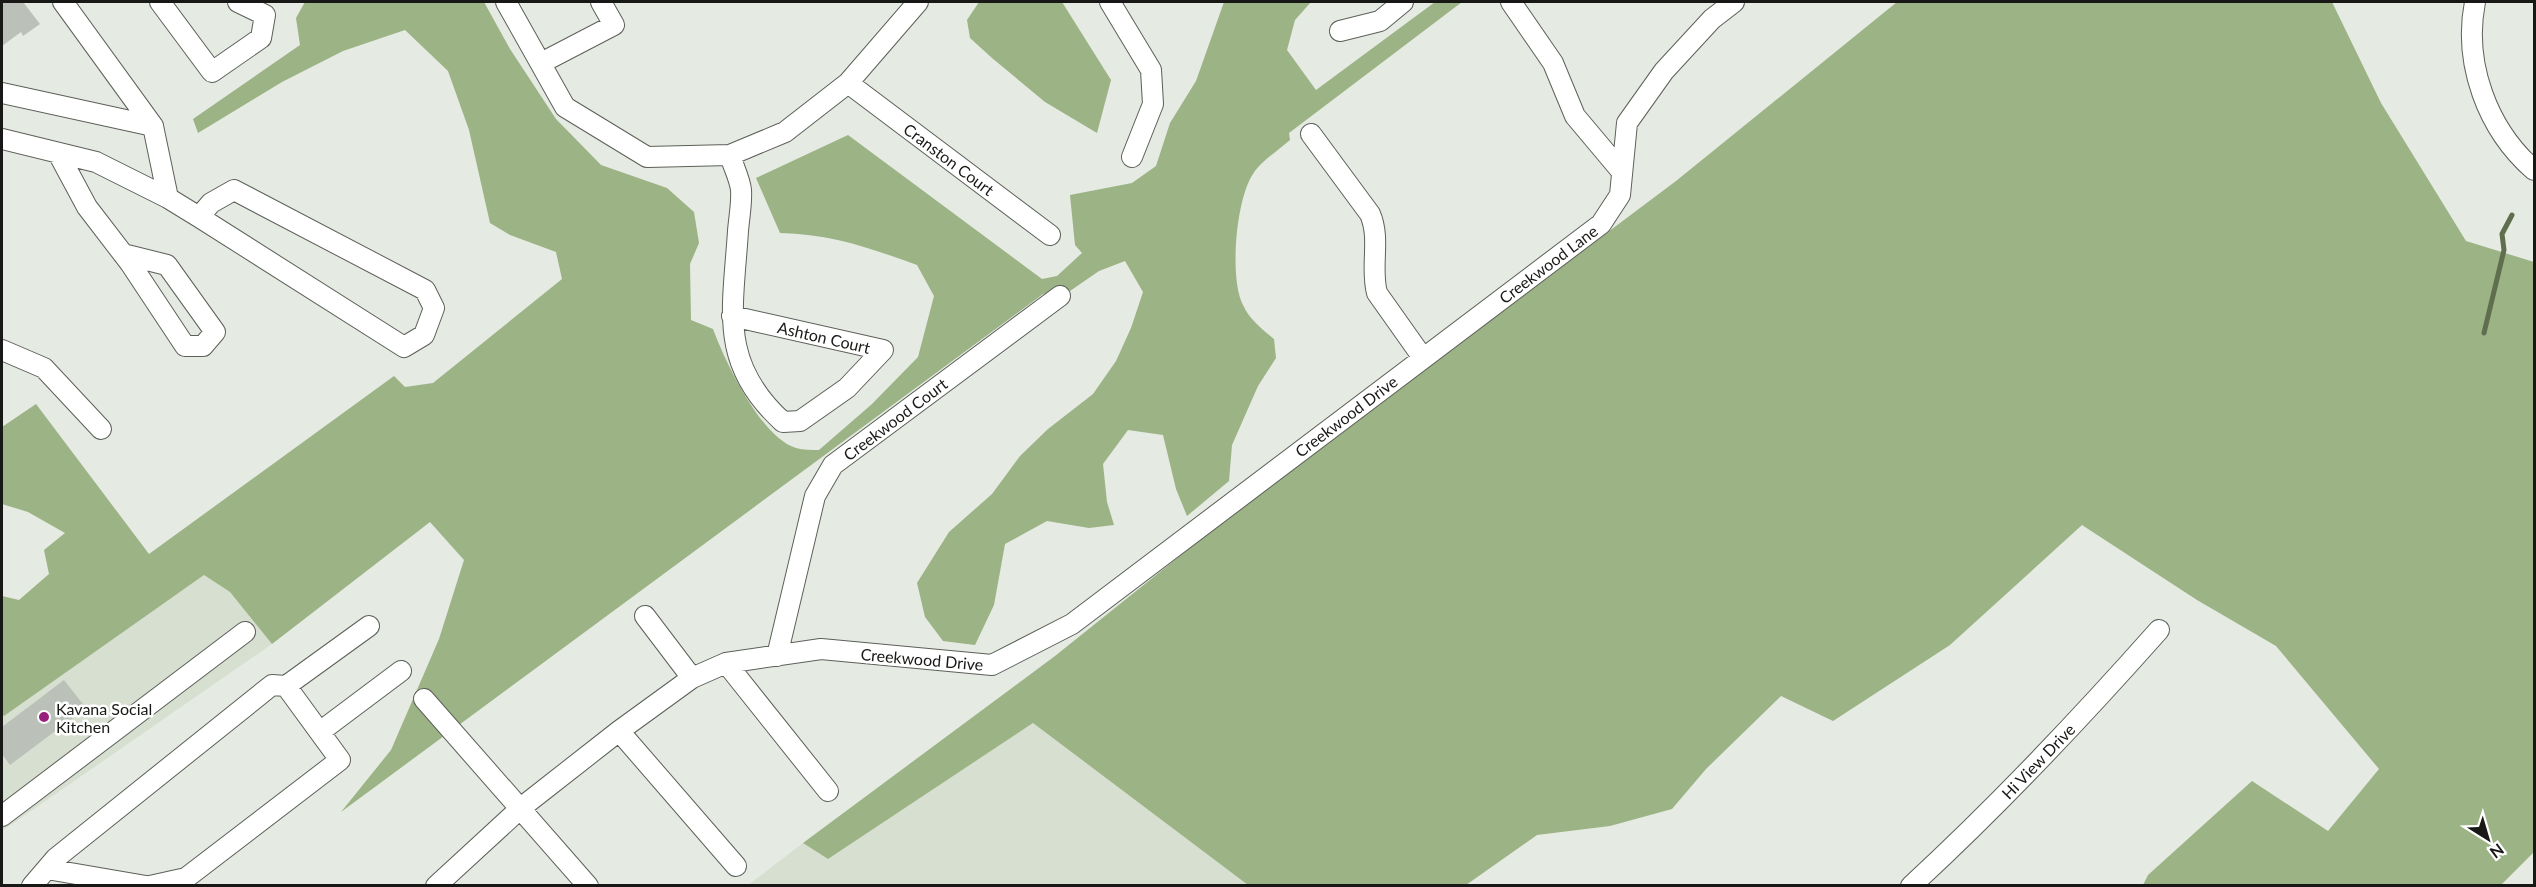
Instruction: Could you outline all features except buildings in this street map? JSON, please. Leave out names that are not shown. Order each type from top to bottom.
[{"type":"street","points":[[63,2],[153,126],[168,198]]},
{"type":"street","points":[[160,2],[212,72],[261,38],[265,15],[238,2]]},
{"type":"street","points":[[506,2],[565,107],[647,157],[730,155],[785,132],[848,83],[908,7]]},
{"type":"street","points":[[541,63],[614,25],[602,2]]},
{"type":"street","points":[[1110,2],[1151,70],[1153,104],[1132,157]]},
{"type":"street","points":[[1340,31],[1380,21],[1403,2]]},
{"type":"street","points":[[1511,2],[1553,63],[1575,116],[1622,172]]},
{"type":"street","name":"Creekwood Lane","points":[[1423,358],[1601,224],[1620,195],[1627,123],[1664,70],[1712,19],[1734,2]]},
{"type":"street","points":[[2475,2],[2470,42],[2480,88],[2502,134],[2535,170]]},
{"type":"street","name":"Cranston Court","points":[[848,83],[1050,235]]},
{"type":"street","points":[[2,93],[153,126]]},
{"type":"street","points":[[1311,134],[1370,214],[1376,228],[1374,282],[1377,293],[1423,358]]},
{"type":"street","points":[[2,140],[96,162],[168,198],[404,347],[424,335],[434,308],[425,290],[404,278],[234,190],[211,203],[199,217]]},
{"type":"street","points":[[58,153],[87,207],[123,254],[185,346],[203,346],[214,332],[167,265],[123,254]]},
{"type":"street","name":"Ashton Court","points":[[730,155],[741,189],[732,316],[734,344],[744,374],[766,407],[783,422],[800,421],[847,388],[883,350],[732,316]]},
{"type":"street","name":"Creekwood Court","points":[[777,656],[815,496],[833,465],[1060,296]]},
{"type":"street","points":[[2,350],[44,368],[101,429]]},
{"type":"street","name":"Creekwood Drive","points":[[436,885],[522,807],[619,731],[692,678],[726,663],[821,649],[992,665],[1072,624],[1423,358]]},
{"type":"street","points":[[645,616],[692,678]]},
{"type":"street","points":[[32,885],[56,858],[272,685],[286,686],[369,626]]},
{"type":"street","name":"Hi View Drive","points":[[1911,885],[1973,828],[2068,730],[2159,630]]},
{"type":"street","points":[[2,816],[245,632]]},
{"type":"street","points":[[726,663],[828,791]]},
{"type":"street","points":[[321,732],[401,671]]},
{"type":"street","points":[[47,869],[148,885],[186,878],[340,760],[286,686]]},
{"type":"street","points":[[424,699],[522,807],[588,885]]},
{"type":"street","points":[[619,731],[736,866]]},
{"type":"shaded area","points":[[204,575],[230,592],[272,644],[2,831],[2,714],[4,716]]},
{"type":"shaded area","points":[[1033,723],[1248,885],[747,886],[803,843],[828,859]]},
{"type":"green space","points":[[305,2],[484,2],[510,49],[556,119],[601,165],[667,188],[694,212],[699,243],[690,264],[691,320],[713,329],[735,378],[770,430],[796,448],[819,450],[872,404],[918,357],[934,296],[917,265],[833,239],[780,233],[756,178],[848,135],[1042,279],[1057,276],[1082,253],[1075,245],[1070,195],[1132,183],[1156,166],[1170,123],[1196,81],[1224,2],[1311,2],[1295,20],[1287,50],[1316,90],[1435,2],[1462,2],[1289,133],[1290,140],[1265,160],[1253,174],[1242,201],[1239,219],[1236,239],[1236,277],[1243,305],[1249,315],[1274,339],[1276,358],[1258,386],[1232,445],[1229,481],[1187,516],[1176,489],[1163,435],[1128,430],[1103,464],[1107,502],[1114,525],[1089,528],[1047,521],[1005,544],[994,605],[975,645],[943,641],[925,617],[917,583],[949,532],[992,494],[1020,456],[1048,429],[1093,394],[1116,361],[1131,328],[1143,292],[1125,261],[1099,271],[1070,291],[1043,294],[341,812],[391,750],[439,639],[464,560],[430,522],[272,644],[230,592],[204,575],[4,716],[2,714],[2,596],[19,600],[49,574],[44,550],[65,533],[28,512],[2,504],[2,427],[36,404],[149,554],[394,376],[405,387],[433,383],[562,279],[556,252],[510,235],[490,223],[469,130],[448,71],[405,30],[343,51],[282,82],[198,133],[193,119],[300,45],[296,18]]},
{"type":"green space","points":[[979,2],[1062,2],[1111,80],[1097,133],[1045,102],[970,38],[967,20]]},
{"type":"green space","points":[[1897,2],[2332,2],[2381,103],[2466,241],[2534,262],[2534,852],[2501,885],[2143,885],[2148,875],[2252,781],[2328,831],[2379,769],[2276,646],[2197,600],[2082,525],[1950,645],[1833,721],[1781,696],[1706,769],[1672,809],[1610,826],[1537,835],[1466,885],[1248,885],[1033,723],[828,859],[803,843],[1055,656],[1236,511],[1676,181]]},
{"type":"waterway","points":[[2484,333],[2504,250],[2502,234],[2512,215]]},
{"type":"place","name":"Kavana Social Kitchen","points":[[44,717]]}]
